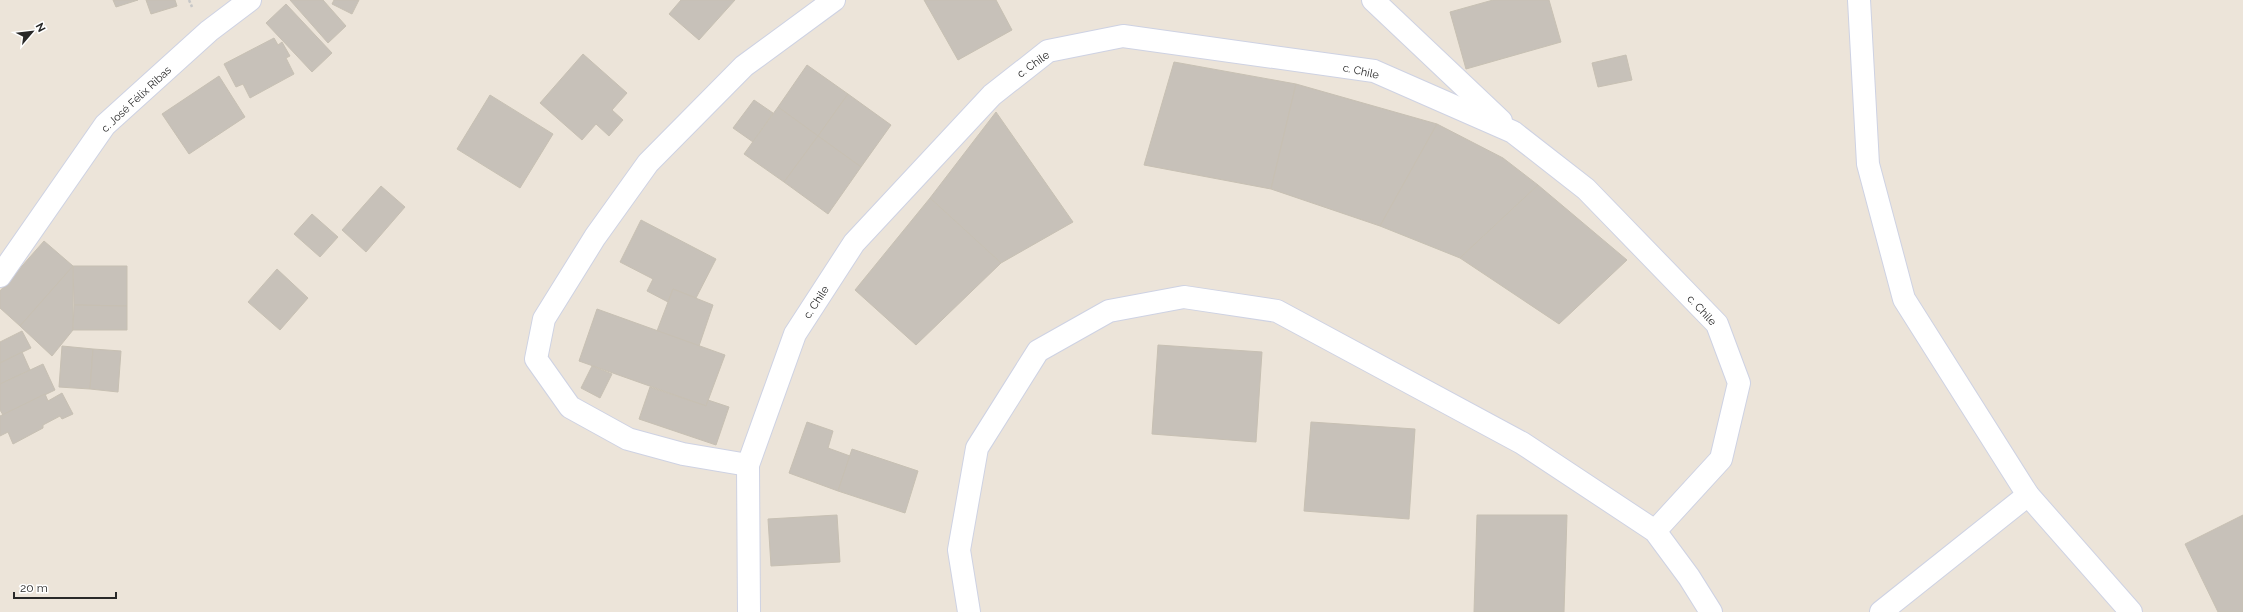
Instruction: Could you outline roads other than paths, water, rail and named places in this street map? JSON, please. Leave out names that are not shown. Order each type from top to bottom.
[{"type":"street","name":"c. José Félix Ribas","points":[[0,276],[105,125],[209,32],[250,0]]},
{"type":"street","points":[[748,465],[683,454],[628,439],[570,407],[536,359],[544,319],[595,236],[648,163],[744,66],[834,0]]},
{"type":"street","name":"c. Chile","points":[[1372,0],[1513,132],[1586,189],[1716,324],[1739,383],[1721,459],[1655,531]]},
{"type":"street","points":[[1858,0],[1868,164],[1904,298],[2028,496],[2131,612]]},
{"type":"street","name":"c. Chile","points":[[749,612],[748,465],[795,334],[854,243],[992,95],[1048,52],[1123,36],[1374,72],[1513,132]]},
{"type":"street","points":[[969,612],[959,550],[977,448],[1038,352],[1109,311],[1184,297],[1277,311],[1522,442],[1655,531],[1689,577],[1711,612]]},
{"type":"street","points":[[1880,612],[2028,496]]}]
